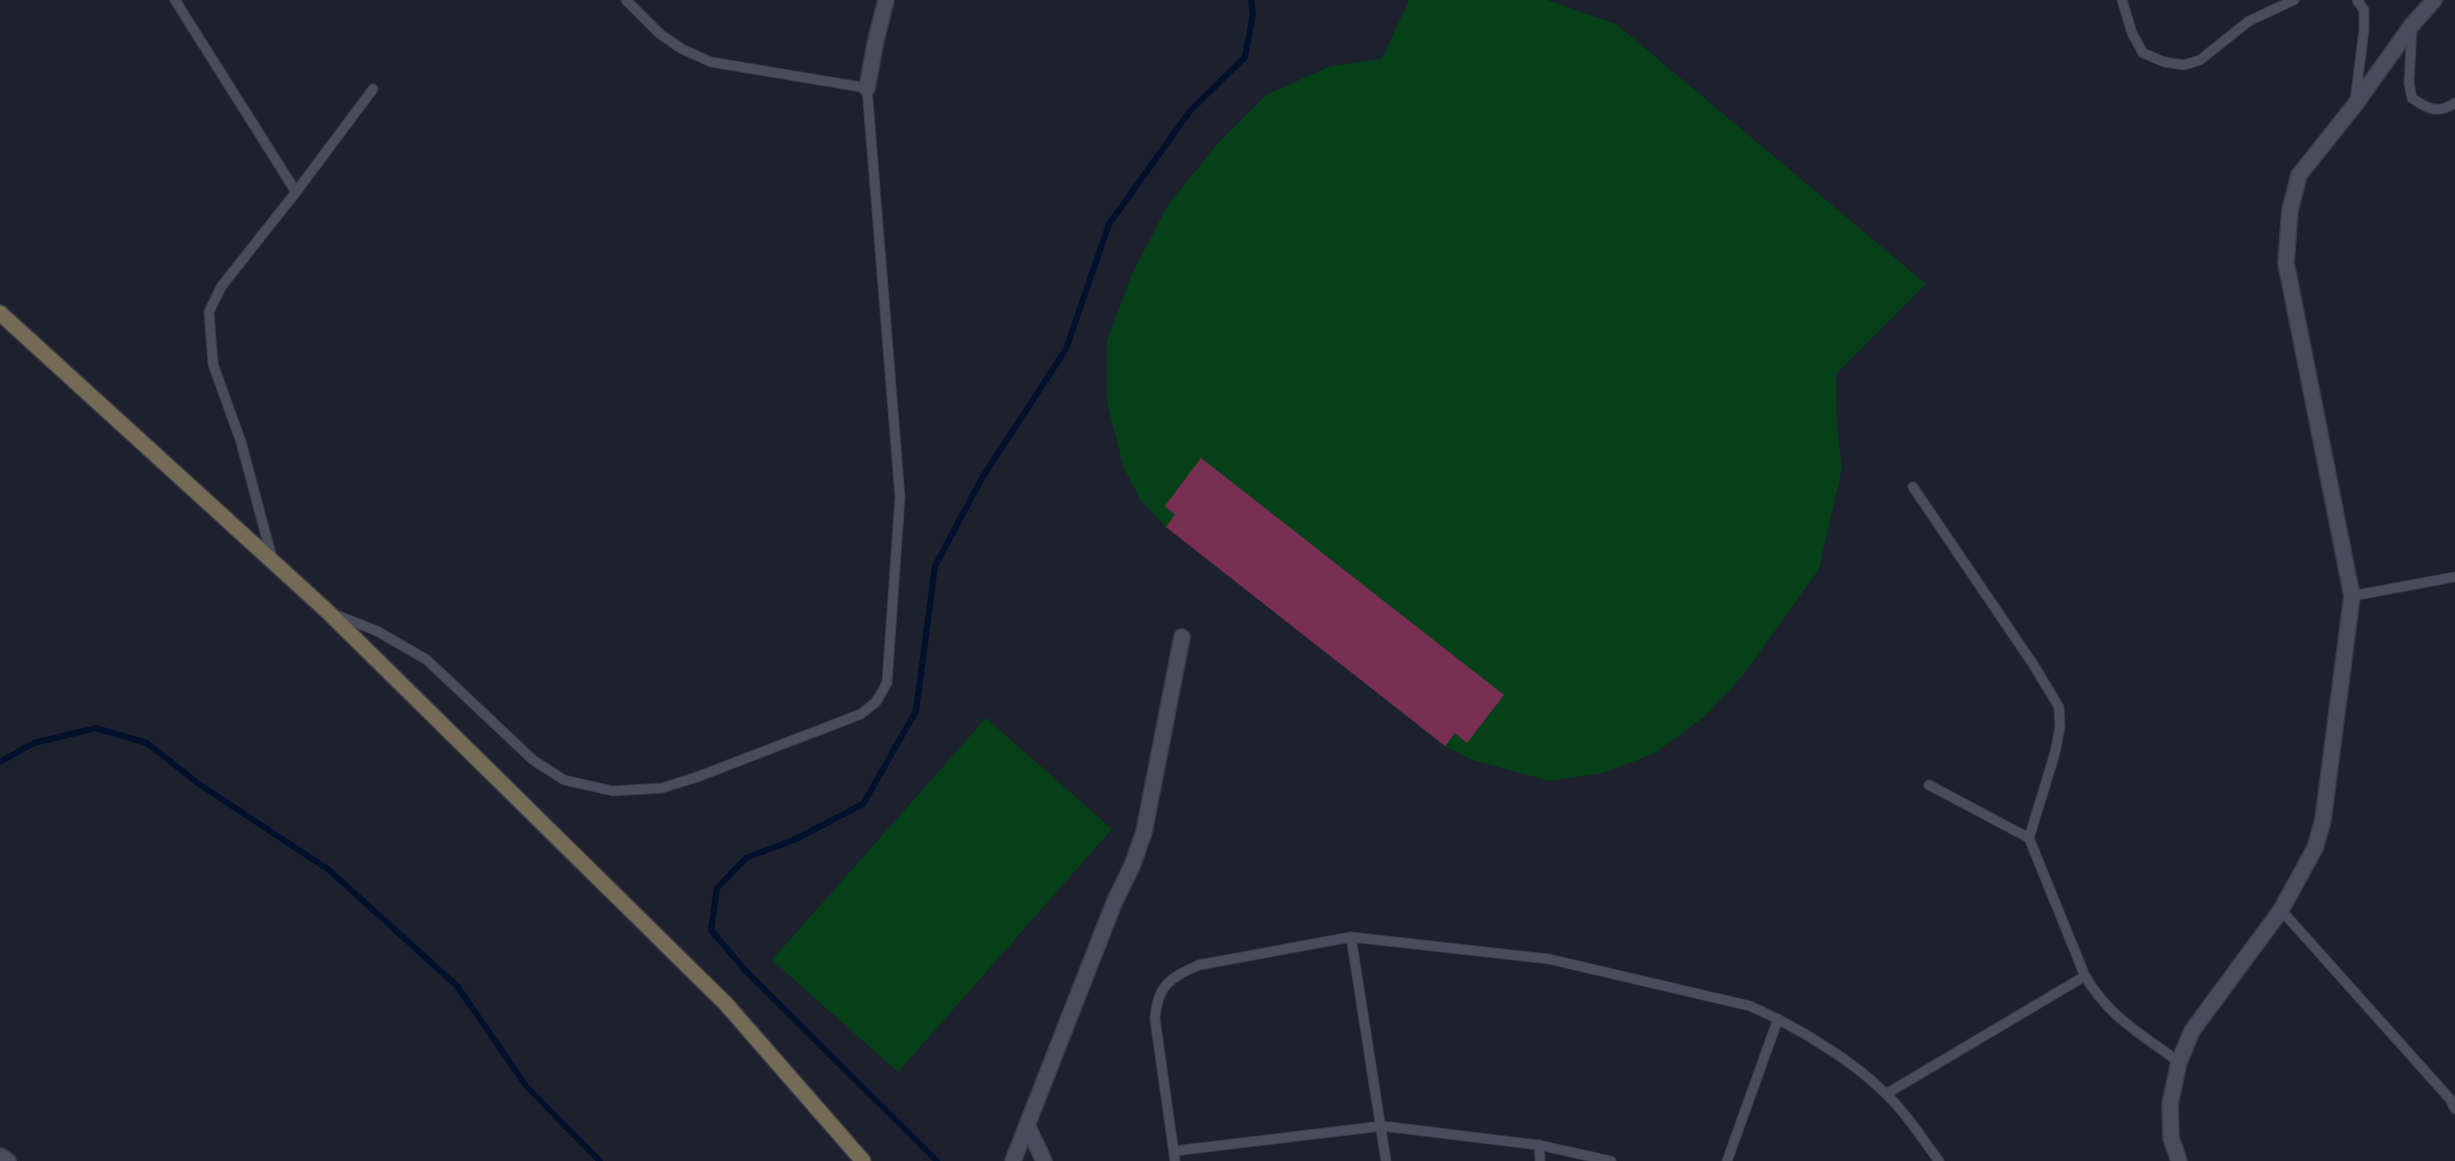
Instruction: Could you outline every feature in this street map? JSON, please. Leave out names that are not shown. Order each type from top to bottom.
[{"type":"street","points":[[868,88],[876,40],[886,0]]},
{"type":"street","points":[[2179,1161],[2171,1138],[2170,1104],[2179,1062],[2192,1031],[2281,910],[2315,848],[2323,820],[2352,596],[2286,263],[2290,210],[2299,176],[2354,106],[2412,25],[2434,0]]},
{"type":"street","points":[[0,313],[327,611],[726,1004],[864,1161]]},
{"type":"street","points":[[1013,1161],[1144,832],[1182,637]]},
{"type":"street","points":[[1027,1125],[1044,1161]]},
{"type":"street","points":[[0,1156],[8,1161]]},
{"type":"lane","points":[[175,0],[296,192]]},
{"type":"lane","points":[[327,611],[377,631],[427,660],[533,760],[564,780],[613,791],[662,788],[697,777],[861,714],[876,702],[887,683],[900,496],[868,88],[711,62],[682,49],[660,34],[626,0]]},
{"type":"lane","points":[[2122,0],[2132,33],[2143,53],[2164,62],[2184,65],[2200,60],[2249,22],[2294,0]]},
{"type":"lane","points":[[2354,106],[2364,30],[2364,10],[2356,0]]},
{"type":"lane","points":[[2412,25],[2409,83],[2412,98],[2426,108],[2447,109],[2455,103]]},
{"type":"lane","points":[[273,563],[241,442],[213,364],[209,312],[221,286],[296,192],[373,89]]},
{"type":"lane","points":[[1912,487],[2033,664],[2059,707],[2060,727],[2055,753],[2029,838],[2085,976],[2111,1012],[2179,1062]]},
{"type":"lane","points":[[2352,596],[2455,577]]},
{"type":"lane","points":[[1930,785],[2029,838]]},
{"type":"lane","points":[[2281,910],[2450,1099],[2455,1110]]},
{"type":"lane","points":[[1351,937],[1386,1161]]},
{"type":"lane","points":[[1175,1161],[1155,1019],[1156,1005],[1161,990],[1176,974],[1199,965],[1351,937],[1549,960],[1750,1006],[1778,1019],[1861,1071],[1900,1108],[1939,1161]]},
{"type":"lane","points":[[1886,1094],[2085,976]]},
{"type":"lane","points":[[1727,1161],[1778,1019]]},
{"type":"lane","points":[[1174,1150],[1382,1126],[1539,1144],[1611,1161]]},
{"type":"lane","points":[[1539,1144],[1540,1161]]},
{"type":"green space","points":[[1409,0],[1547,0],[1616,24],[1926,284],[1836,374],[1837,426],[1842,468],[1819,569],[1744,674],[1705,716],[1655,753],[1603,773],[1549,781],[1473,760],[1445,746],[1166,527],[1141,501],[1124,468],[1107,403],[1107,340],[1132,274],[1168,205],[1219,142],[1266,95],[1331,66],[1382,59]]},
{"type":"green space","points":[[986,718],[1112,829],[898,1072],[772,960]]},
{"type":"building","points":[[1201,458],[1504,695],[1467,743],[1455,733],[1445,746],[1166,527],[1175,515],[1165,506]]},
{"type":"waterway","points":[[937,1161],[744,969],[711,930],[717,888],[746,858],[796,839],[863,804],[916,711],[935,566],[982,478],[1066,349],[1109,224],[1190,111],[1245,57],[1253,14],[1251,0]]},
{"type":"waterway","points":[[0,762],[34,743],[96,728],[147,743],[199,784],[329,870],[457,986],[527,1087],[600,1161]]}]
